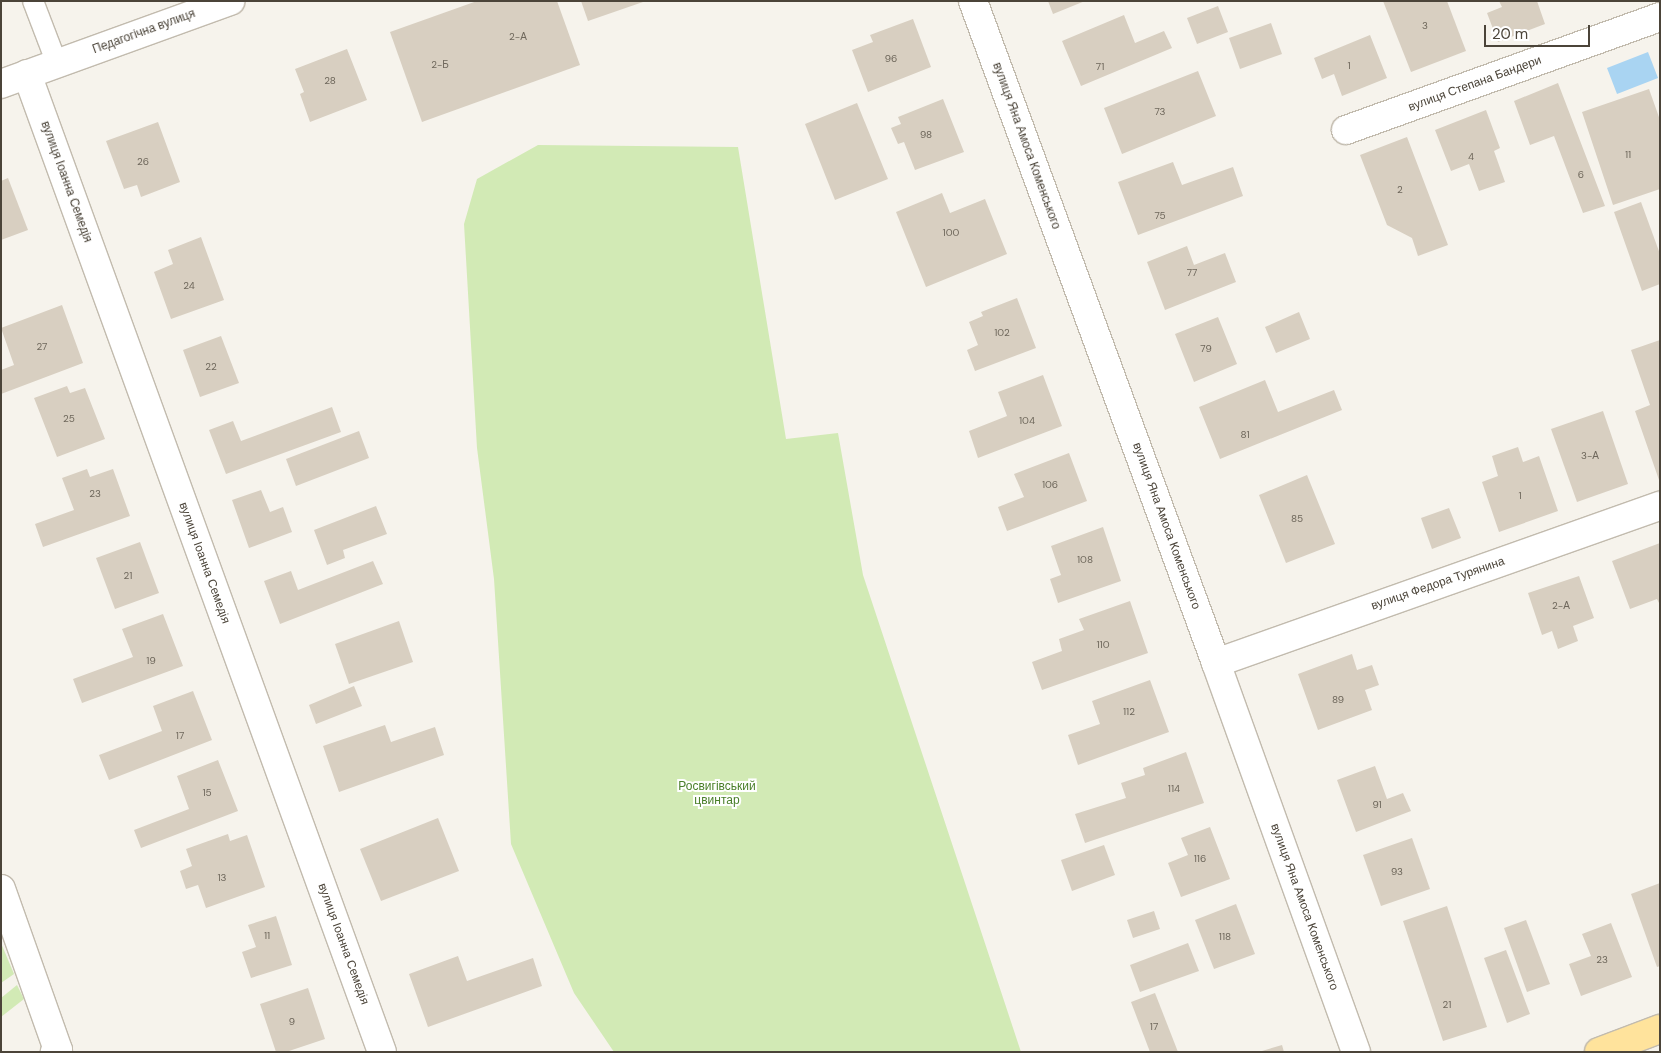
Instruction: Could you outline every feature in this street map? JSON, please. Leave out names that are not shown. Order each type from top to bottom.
[{"type":"main road","points":[[1599,1052],[1660,1030]]},
{"type":"street","name":"Педагогічна вулиця","points":[[1,84],[230,1]]},
{"type":"street","name":"вулиця Яна Амоса Коменського","points":[[973,1],[1216,662],[1356,1052]]},
{"type":"street","name":"вулиця Степана Бандери","points":[[1346,130],[1660,17]]},
{"type":"street","name":"вулиця Іоанна Семедія","points":[[27,74],[382,1052]]},
{"type":"street","name":"вулиця Федора Турянина","points":[[1216,662],[1660,506]]},
{"type":"street","points":[[1,889],[57,1051]]},
{"type":"lane","points":[[33,1],[57,64]]},
{"type":"green space","name":"Росвигівський цвинтар","points":[[538,145],[738,147],[786,439],[838,433],[863,575],[1021,1052],[614,1052],[574,993],[511,844],[494,579],[477,448],[464,224],[477,179]]},
{"type":"green space","points":[[1,943],[14,974],[1,983]]},
{"type":"green space","points":[[17,985],[24,999],[1,1017],[1,998]]},
{"type":"water","points":[[1648,52],[1658,78],[1617,94],[1607,68]]},
{"type":"building","points":[[477,1],[557,1],[580,65],[422,122],[390,32]]},
{"type":"building","points":[[581,1],[643,1],[643,2],[588,21]]},
{"type":"building","points":[[1048,1],[1085,1],[1053,14]]},
{"type":"building","points":[[1383,1],[1447,1],[1466,51],[1411,72]]},
{"type":"building","points":[[1499,1],[1537,1],[1545,24],[1498,42],[1487,13],[1502,7]]},
{"type":"building","points":[[1218,6],[1228,32],[1197,44],[1187,18]]},
{"type":"building","points":[[1124,15],[1135,43],[1164,31],[1172,48],[1081,86],[1062,41]]},
{"type":"building","points":[[913,19],[931,67],[868,92],[852,50],[873,42],[870,35]]},
{"type":"building","points":[[1271,23],[1282,54],[1240,69],[1229,38]]},
{"type":"building","points":[[1370,35],[1387,78],[1342,96],[1334,74],[1322,79],[1314,58]]},
{"type":"building","points":[[347,49],[367,100],[310,122],[300,94],[304,92],[295,69]]},
{"type":"building","points":[[1198,71],[1216,116],[1122,154],[1104,108]]},
{"type":"building","points":[[1558,83],[1605,206],[1583,213],[1554,136],[1530,145],[1514,101]]},
{"type":"building","points":[[1649,89],[1660,120],[1660,189],[1613,205],[1582,112]]},
{"type":"building","points":[[943,99],[964,152],[915,170],[904,142],[898,144],[891,128],[901,124],[898,117]]},
{"type":"building","points":[[857,103],[888,179],[835,200],[805,124]]},
{"type":"building","points":[[1486,110],[1500,148],[1494,151],[1505,182],[1479,191],[1469,164],[1451,171],[1435,130]]},
{"type":"building","points":[[158,122],[180,182],[141,197],[137,185],[124,189],[106,141]]},
{"type":"building","points":[[1407,137],[1448,245],[1418,256],[1412,238],[1387,225],[1360,155]]},
{"type":"building","points":[[1173,162],[1182,185],[1233,167],[1243,196],[1138,235],[1118,182]]},
{"type":"building","points":[[8,178],[28,230],[1,240],[1,181]]},
{"type":"building","points":[[942,193],[950,213],[985,199],[1007,254],[926,287],[896,212]]},
{"type":"building","points":[[1641,202],[1660,254],[1660,284],[1642,291],[1614,212]]},
{"type":"building","points":[[201,237],[224,300],[171,319],[154,272],[173,264],[168,250]]},
{"type":"building","points":[[1187,246],[1194,265],[1225,253],[1236,282],[1165,310],[1147,262]]},
{"type":"building","points":[[1017,298],[1036,348],[975,371],[967,350],[978,345],[969,322],[983,316],[981,312]]},
{"type":"building","points":[[62,305],[83,363],[1,394],[1,370],[14,365],[1,328]]},
{"type":"building","points":[[1299,312],[1310,339],[1276,353],[1265,327]]},
{"type":"building","points":[[1218,317],[1237,364],[1194,382],[1175,334]]},
{"type":"building","points":[[221,336],[239,383],[200,397],[183,350]]},
{"type":"building","points":[[1660,340],[1659,480],[1635,411],[1650,405],[1631,350]]},
{"type":"building","points":[[1043,375],[1062,426],[978,458],[969,431],[1007,416],[998,392]]},
{"type":"building","points":[[1265,380],[1278,412],[1334,390],[1342,410],[1220,459],[1199,407]]},
{"type":"building","points":[[67,386],[70,393],[85,388],[105,439],[57,457],[34,398]]},
{"type":"building","points":[[332,407],[341,432],[226,474],[209,430],[233,421],[241,441]]},
{"type":"building","points":[[1603,411],[1628,484],[1577,502],[1551,429]]},
{"type":"building","points":[[359,431],[369,458],[296,486],[286,459]]},
{"type":"building","points":[[1518,447],[1523,462],[1539,456],[1558,511],[1499,532],[1482,482],[1498,476],[1492,456]]},
{"type":"building","points":[[1069,453],[1087,501],[1007,531],[998,507],[1024,497],[1014,474]]},
{"type":"building","points":[[87,469],[90,477],[113,469],[130,516],[43,547],[35,524],[74,510],[62,478]]},
{"type":"building","points":[[1307,475],[1335,544],[1286,563],[1259,495]]},
{"type":"building","points":[[261,490],[270,512],[283,507],[292,532],[249,548],[232,500]]},
{"type":"building","points":[[376,506],[387,534],[343,550],[345,558],[327,565],[314,530]]},
{"type":"building","points":[[1449,508],[1461,538],[1432,549],[1421,518]]},
{"type":"building","points":[[1103,527],[1121,581],[1058,603],[1050,579],[1061,575],[1051,546]]},
{"type":"building","points":[[140,542],[159,593],[115,609],[96,558]]},
{"type":"building","points":[[1660,543],[1660,605],[1657,599],[1630,609],[1612,561]]},
{"type":"building","points":[[373,561],[383,584],[280,624],[264,581],[291,571],[298,590]]},
{"type":"building","points":[[1579,576],[1594,618],[1573,626],[1578,641],[1558,649],[1552,631],[1542,635],[1528,593]]},
{"type":"building","points":[[1130,601],[1148,653],[1042,690],[1032,662],[1062,651],[1059,639],[1084,630],[1079,619]]},
{"type":"building","points":[[163,614],[183,666],[82,703],[73,679],[133,657],[122,629]]},
{"type":"building","points":[[399,621],[413,662],[349,684],[335,644]]},
{"type":"building","points":[[1352,654],[1357,670],[1372,665],[1379,685],[1365,690],[1372,710],[1318,730],[1298,674]]},
{"type":"building","points":[[1150,680],[1169,732],[1078,765],[1068,735],[1100,724],[1092,701]]},
{"type":"building","points":[[354,686],[362,706],[316,724],[309,705]]},
{"type":"building","points":[[193,691],[212,740],[109,780],[99,755],[162,731],[153,706]]},
{"type":"building","points":[[385,725],[391,742],[435,727],[444,755],[339,792],[323,746]]},
{"type":"building","points":[[1186,752],[1204,803],[1085,843],[1075,814],[1126,798],[1121,783],[1145,775],[1143,768]]},
{"type":"building","points":[[218,760],[238,811],[141,848],[134,830],[189,809],[177,776]]},
{"type":"building","points":[[1375,766],[1387,799],[1403,793],[1411,811],[1356,832],[1337,780]]},
{"type":"building","points":[[438,818],[459,871],[381,901],[360,849]]},
{"type":"building","points":[[1210,827],[1230,879],[1181,897],[1168,863],[1188,855],[1181,838]]},
{"type":"building","points":[[228,834],[230,841],[247,835],[265,887],[206,908],[198,885],[186,889],[180,871],[192,866],[186,849]]},
{"type":"building","points":[[1412,838],[1430,889],[1381,906],[1363,855]]},
{"type":"building","points":[[1104,845],[1115,875],[1072,891],[1061,860]]},
{"type":"building","points":[[1660,883],[1660,966],[1657,967],[1631,894]]},
{"type":"building","points":[[1236,904],[1255,954],[1214,969],[1195,920]]},
{"type":"building","points":[[1447,906],[1487,1027],[1443,1041],[1403,921]]},
{"type":"building","points":[[1154,911],[1160,929],[1133,938],[1127,920]]},
{"type":"building","points":[[276,916],[292,965],[251,978],[242,952],[256,947],[248,925]]},
{"type":"building","points":[[1526,920],[1550,984],[1527,992],[1504,928]]},
{"type":"building","points":[[1611,923],[1632,977],[1581,996],[1569,964],[1591,956],[1582,934]]},
{"type":"building","points":[[1188,943],[1199,971],[1140,992],[1130,965]]},
{"type":"building","points":[[1506,950],[1530,1014],[1507,1023],[1484,958]]},
{"type":"building","points":[[458,956],[467,981],[533,958],[542,986],[428,1027],[409,974]]},
{"type":"building","points":[[308,988],[325,1039],[286,1052],[276,1052],[260,1004]]},
{"type":"building","points":[[1155,993],[1178,1052],[1150,1052],[1131,1002]]},
{"type":"building","points":[[1282,1045],[1284,1052],[1262,1052],[1262,1051]]}]
